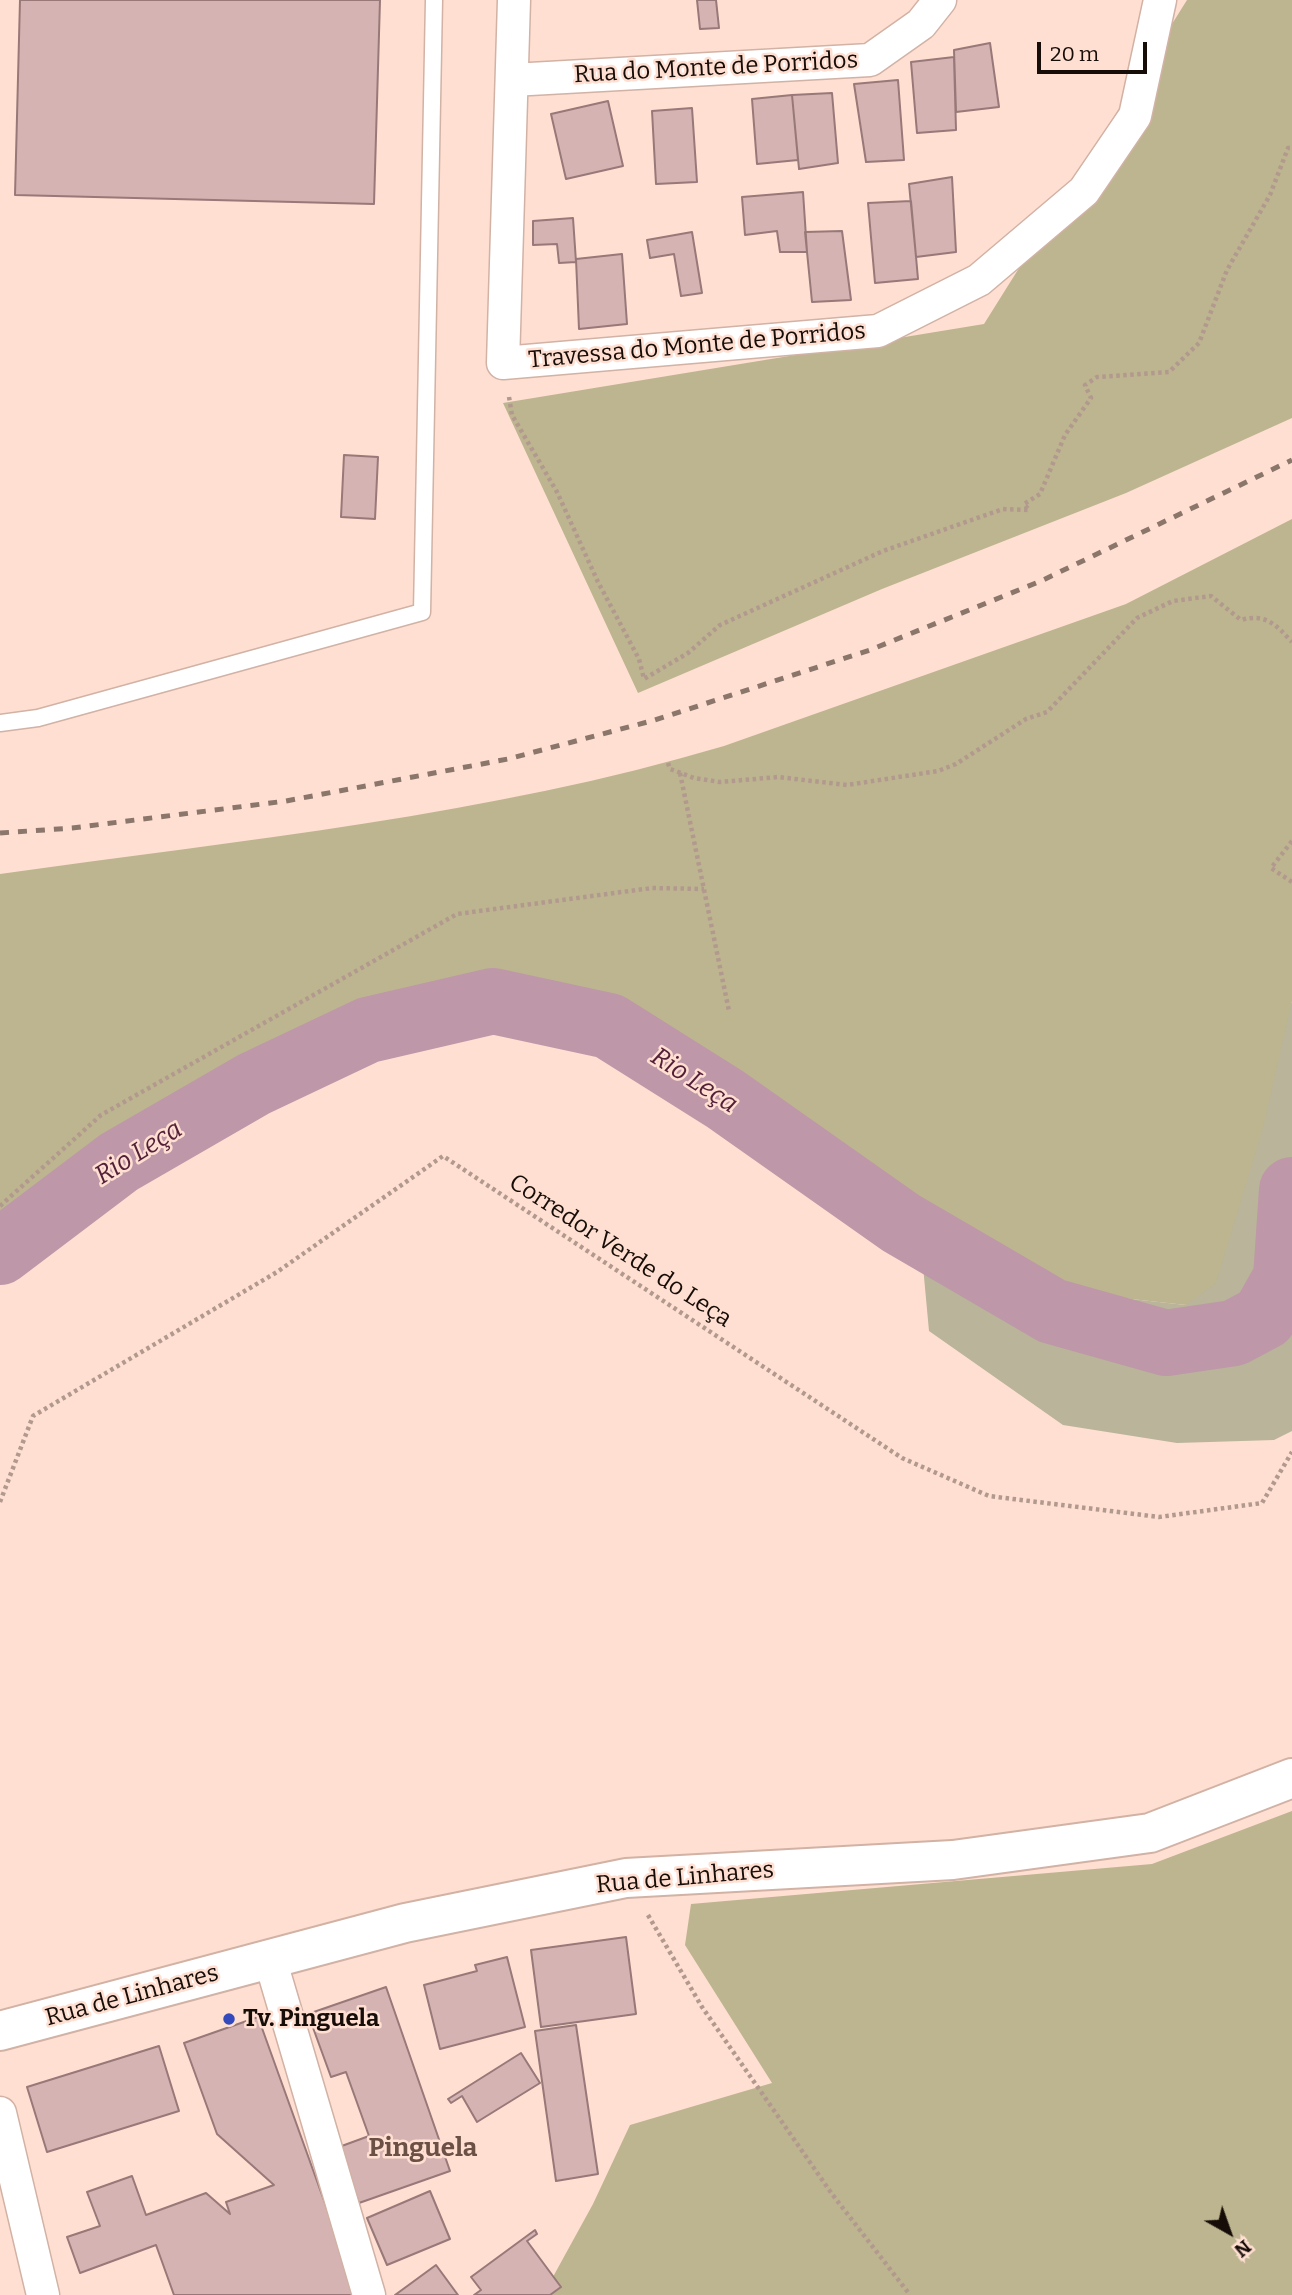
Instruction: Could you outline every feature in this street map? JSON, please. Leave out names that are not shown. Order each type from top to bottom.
[{"type":"main road","name":"Rua de Linhares","points":[[0,2031],[405,1923],[626,1878],[953,1860],[1150,1833],[1292,1778]]},
{"type":"street","name":"Travessa do Monte de Porridos","points":[[513,0],[503,363],[878,331],[979,280],[1084,191],[1135,116],[1160,0]]},
{"type":"street","name":"Rua do Monte de Porridos","points":[[512,80],[870,60],[921,24],[940,0]]},
{"type":"street","points":[[270,1959],[369,2295]]},
{"type":"street","points":[[0,2113],[43,2295]]},
{"type":"lane","points":[[0,723],[38,718],[422,612],[435,0]]},
{"type":"path","points":[[503,363],[512,415],[557,492],[598,582],[639,659],[644,679],[688,653],[720,625],[883,551],[1003,509],[1030,510],[1024,504],[1040,494],[1065,435],[1091,398],[1085,385],[1097,377],[1169,372],[1199,343],[1227,270],[1270,195],[1288,148],[1292,148]]},
{"type":"path","points":[[668,763],[670,769],[694,778],[720,782],[778,777],[847,785],[938,771],[956,764],[1026,719],[1047,712],[1137,618],[1172,601],[1211,596],[1241,620],[1253,617],[1272,622],[1292,642]]},
{"type":"path","points":[[679,772],[729,1011]]},
{"type":"path","points":[[1292,841],[1271,868],[1292,881]]},
{"type":"path","points":[[0,1206],[101,1115],[457,914],[652,888],[704,889]]},
{"type":"path","name":"Corredor Verde do Leça","points":[[0,1502],[33,1416],[277,1272],[443,1156],[902,1458],[989,1496],[1159,1517],[1262,1503],[1292,1452]]},
{"type":"path","points":[[626,1878],[702,2007],[832,2194],[910,2295]]},
{"type":"shaded area","points":[[1187,0],[1292,0],[1292,418],[1126,493],[882,589],[638,693],[503,403],[984,324]]},
{"type":"shaded area","points":[[1292,519],[1292,1001],[1263,1128],[1216,1283],[1186,1305],[1067,1292],[917,1201],[670,1029],[565,983],[434,986],[329,1030],[116,1138],[0,1226],[0,874],[365,824],[546,791],[724,746],[1126,604]]},
{"type":"shaded area","points":[[1292,1001],[1292,1431],[1274,1440],[1177,1443],[1063,1425],[929,1331],[917,1201],[1067,1292],[1186,1305]]},
{"type":"shaded area","points":[[1292,1811],[1292,2295],[543,2295],[593,2204],[630,2125],[772,2083],[685,1945],[691,1904],[1152,1864]]},
{"type":"building","points":[[20,0],[380,0],[374,204],[15,195]]},
{"type":"building","points":[[697,0],[716,0],[719,28],[700,29]]},
{"type":"building","points":[[990,43],[999,107],[956,112],[954,50]]},
{"type":"building","points":[[954,57],[956,130],[917,133],[911,62]]},
{"type":"building","points":[[898,80],[904,160],[866,162],[854,84]]},
{"type":"building","points":[[832,93],[838,163],[799,169],[792,95]]},
{"type":"building","points":[[792,95],[798,160],[757,164],[752,99]]},
{"type":"building","points":[[608,101],[623,166],[566,179],[551,114]]},
{"type":"building","points":[[692,108],[697,182],[656,184],[652,111]]},
{"type":"building","points":[[952,177],[956,252],[916,257],[909,184]]},
{"type":"building","points":[[803,192],[807,252],[780,252],[777,231],[745,235],[742,197]]},
{"type":"building","points":[[911,201],[918,279],[875,283],[868,203]]},
{"type":"building","points":[[573,218],[576,262],[559,263],[557,244],[533,245],[533,221]]},
{"type":"building","points":[[842,231],[851,300],[812,302],[805,232]]},
{"type":"building","points":[[692,232],[702,293],[681,296],[674,254],[650,258],[647,240]]},
{"type":"building","points":[[622,254],[627,324],[579,329],[576,259]]},
{"type":"building","points":[[344,455],[378,457],[375,519],[341,517]]},
{"type":"building","points":[[626,1937],[636,2014],[541,2027],[531,1950]]},
{"type":"building","points":[[507,1957],[525,2027],[440,2049],[424,1985],[477,1971],[475,1965]]},
{"type":"building","points":[[386,1987],[450,2171],[359,2203],[339,2147],[369,2136],[346,2072],[331,2077],[308,2014]]},
{"type":"building","points":[[258,2017],[358,2295],[174,2295],[156,2245],[80,2273],[67,2237],[100,2226],[87,2192],[132,2176],[146,2215],[206,2193],[230,2214],[226,2202],[274,2185],[217,2134],[184,2043]]},
{"type":"building","points":[[576,2025],[598,2174],[556,2181],[535,2031]]},
{"type":"building","points":[[159,2046],[179,2111],[47,2152],[27,2087]]},
{"type":"building","points":[[521,2053],[540,2083],[477,2122],[462,2096],[451,2103],[448,2099]]},
{"type":"building","points":[[430,2191],[450,2239],[387,2265],[367,2218]]},
{"type":"building","points":[[535,2230],[537,2234],[527,2241],[561,2287],[550,2295],[474,2295],[481,2290],[471,2277]]},
{"type":"building","points":[[436,2265],[458,2295],[395,2295]]},
{"type":"waterway","name":"Rio Leça","points":[[0,1252],[119,1162],[254,1084],[368,1030],[493,1001],[609,1026],[725,1099],[901,1223],[1052,1311],[1166,1343],[1234,1333],[1264,1317],[1286,1278],[1292,1190]]},
{"type":"railway","points":[[0,833],[72,828],[286,801],[508,759],[655,720],[870,650],[1041,581],[1292,460]]},
{"type":"place","name":"Tv. Pinguela","points":[[229,2019]]},
{"type":"district","name":"Pinguela","points":[[423,2149]]}]
